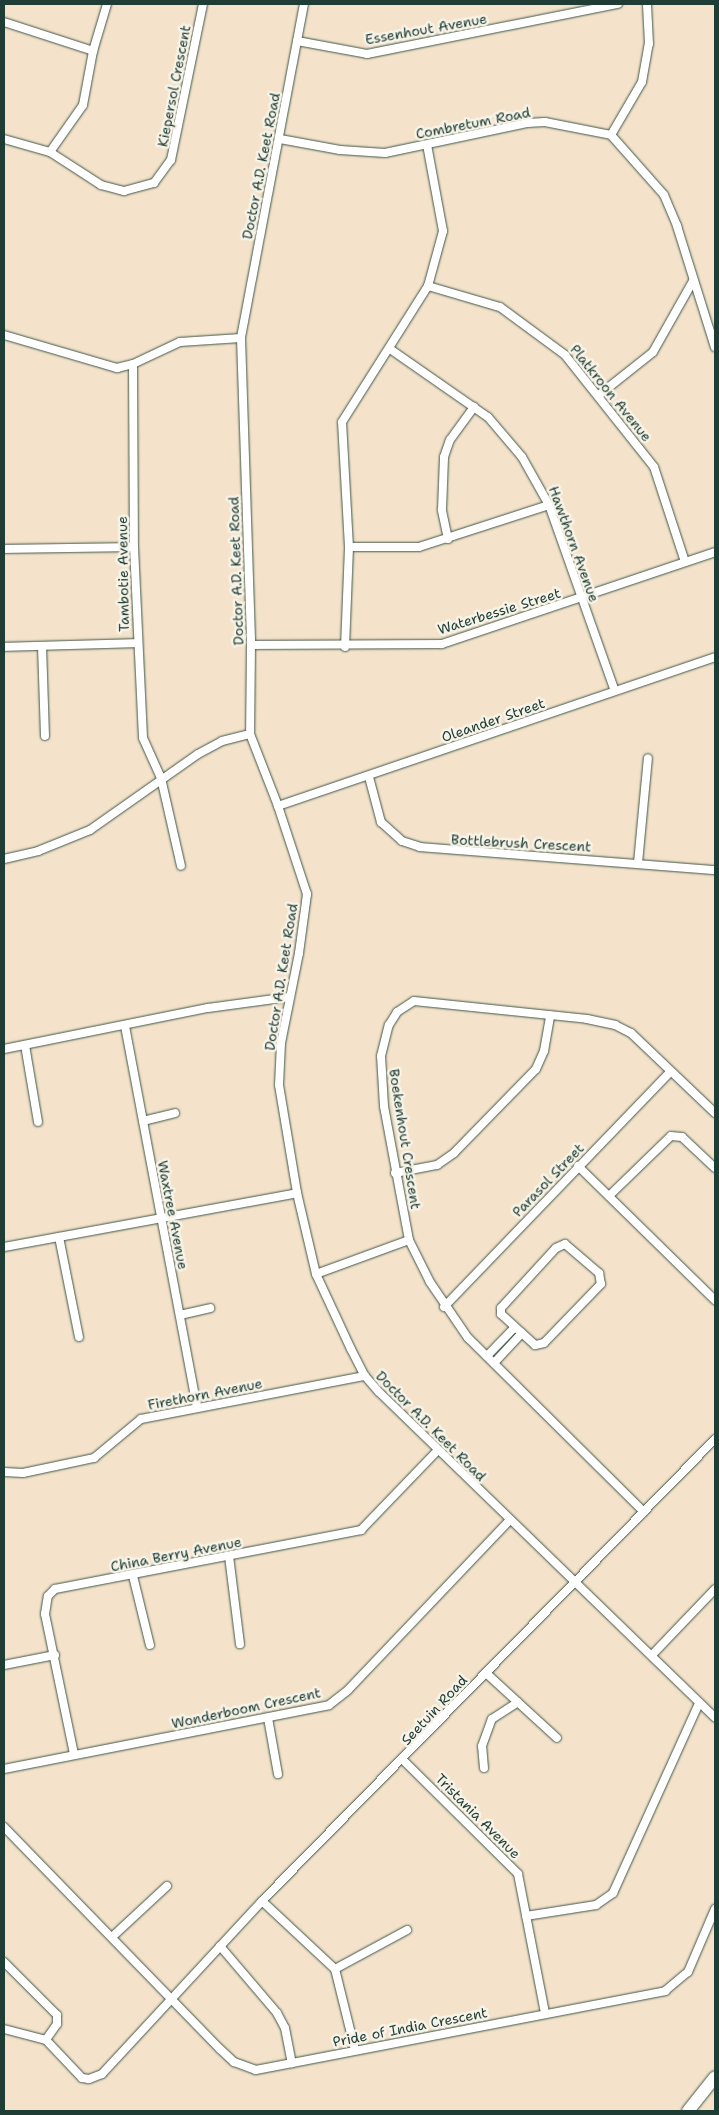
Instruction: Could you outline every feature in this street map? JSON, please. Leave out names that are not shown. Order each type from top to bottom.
[{"type":"main road","points":[[688,2111],[715,2077]]},
{"type":"street","points":[[50,152],[83,105],[93,51],[107,4]]},
{"type":"street","name":"Kiepersol Crescent","points":[[4,139],[50,152],[94,181],[124,191],[138,189],[160,178],[173,154],[203,4]]},
{"type":"street","name":"Doctor A.D. Keet Road","points":[[304,4],[280,139],[240,338],[251,645],[250,734],[278,806],[307,894],[299,953],[280,1043],[279,1085],[297,1193],[316,1274],[365,1376],[437,1451],[509,1521],[574,1580],[715,1718]]},
{"type":"street","name":"Essenhout Avenue","points":[[297,41],[367,54],[618,4]]},
{"type":"street","points":[[647,4],[649,44],[642,82],[611,135],[664,195],[677,226],[715,347]]},
{"type":"street","points":[[4,22],[93,51]]},
{"type":"street","name":"Combretum Road","points":[[280,139],[340,150],[385,153],[527,123],[545,122],[611,135]]},
{"type":"street","points":[[345,647],[349,547],[342,422],[390,349],[428,286],[443,231],[427,145]]},
{"type":"street","points":[[599,395],[653,352],[693,281]]},
{"type":"street","name":"Platkroon Avenue","points":[[428,286],[500,307],[522,320],[565,355],[599,395],[654,467],[685,562]]},
{"type":"street","points":[[4,335],[97,364],[117,368],[133,364],[180,342],[240,338]]},
{"type":"street","name":"Hawthorn Avenue","points":[[390,349],[488,417],[522,457],[549,505],[615,691]]},
{"type":"street","name":"Tambotie Avenue","points":[[133,364],[134,547],[137,643],[143,738],[161,778],[180,866]]},
{"type":"street","points":[[448,539],[442,510],[444,457],[450,440],[474,407]]},
{"type":"street","points":[[349,547],[419,547],[549,505]]},
{"type":"street","points":[[4,549],[134,547]]},
{"type":"street","name":"Waterbessie Street","points":[[251,645],[345,647],[442,644],[581,599],[715,552]]},
{"type":"street","points":[[4,647],[137,643]]},
{"type":"street","points":[[42,646],[45,736]]},
{"type":"street","name":"Oleander Street","points":[[278,806],[369,777],[715,657]]},
{"type":"street","points":[[4,859],[38,851],[90,830],[161,778],[222,741],[250,734]]},
{"type":"street","points":[[638,863],[648,758]]},
{"type":"street","name":"Bottlebrush Crescent","points":[[369,777],[381,822],[402,841],[420,847],[715,870]]},
{"type":"street","points":[[4,1049],[208,1008],[289,997]]},
{"type":"street","name":"Boekenhout Crescent","points":[[643,1511],[487,1356],[444,1307],[408,1240],[381,1081],[381,1056],[389,1026],[397,1012],[418,1001],[587,1019],[623,1028],[715,1113]]},
{"type":"street","points":[[396,1173],[437,1165],[454,1153],[536,1069],[544,1051],[550,1016]]},
{"type":"street","name":"Waxtree Avenue","points":[[125,1026],[197,1408]]},
{"type":"street","points":[[25,1045],[38,1122]]},
{"type":"street","name":"Parasol Street","points":[[444,1307],[671,1071]]},
{"type":"street","points":[[143,1121],[175,1113]]},
{"type":"street","points":[[609,1196],[671,1136],[682,1137],[715,1168]]},
{"type":"street","points":[[578,1166],[715,1300]]},
{"type":"street","points":[[4,1247],[297,1193]]},
{"type":"street","points":[[59,1237],[79,1338]]},
{"type":"street","points":[[316,1274],[408,1240]]},
{"type":"street","points":[[563,1244],[571,1246],[598,1273],[601,1284],[542,1344],[535,1345],[522,1333],[501,1314],[502,1305],[556,1248],[563,1244]]},
{"type":"street","points":[[180,1315],[210,1308]]},
{"type":"street","points":[[487,1356],[515,1327]]},
{"type":"street","points":[[494,1363],[522,1333]]},
{"type":"street","name":"Firethorn Avenue","points":[[4,1472],[23,1473],[94,1458],[140,1419],[365,1376]]},
{"type":"street","name":"Seetuin Road","points":[[46,2040],[72,2070],[89,2079],[107,2068],[262,1901],[403,1760],[574,1580],[715,1439]]},
{"type":"street","name":"China Berry Avenue","points":[[74,1754],[45,1614],[51,1593],[62,1587],[133,1576],[361,1530],[437,1451]]},
{"type":"street","name":"Wonderboom Crescent","points":[[4,1769],[74,1754],[316,1709],[339,1698],[509,1521]]},
{"type":"street","points":[[229,1556],[240,1644]]},
{"type":"street","points":[[133,1576],[150,1645]]},
{"type":"street","points":[[652,1655],[715,1589]]},
{"type":"street","points":[[4,1664],[55,1655]]},
{"type":"street","points":[[486,1673],[556,1738]]},
{"type":"street","points":[[484,1768],[482,1756],[492,1719],[518,1702]]},
{"type":"street","points":[[526,1916],[596,1905],[613,1893],[699,1703]]},
{"type":"street","points":[[268,1718],[278,1774]]},
{"type":"street","points":[[472,1759],[482,1756]]},
{"type":"street","name":"Tristania Avenue","points":[[403,1760],[514,1868],[520,1882],[545,2013]]},
{"type":"street","name":"Pride of India Crescent","points":[[4,1827],[170,1999],[234,2062],[250,2069],[264,2070],[545,2013],[649,1995],[673,1988],[688,1972],[715,1909]]},
{"type":"street","points":[[112,1937],[167,1886]]},
{"type":"street","points":[[262,1901],[334,1969],[356,2050]]},
{"type":"street","points":[[334,1969],[407,1930]]},
{"type":"street","points":[[220,1946],[277,2013],[285,2028],[292,2063]]},
{"type":"street","points":[[4,1962],[57,2015],[57,2024],[46,2040],[4,2029]]}]
